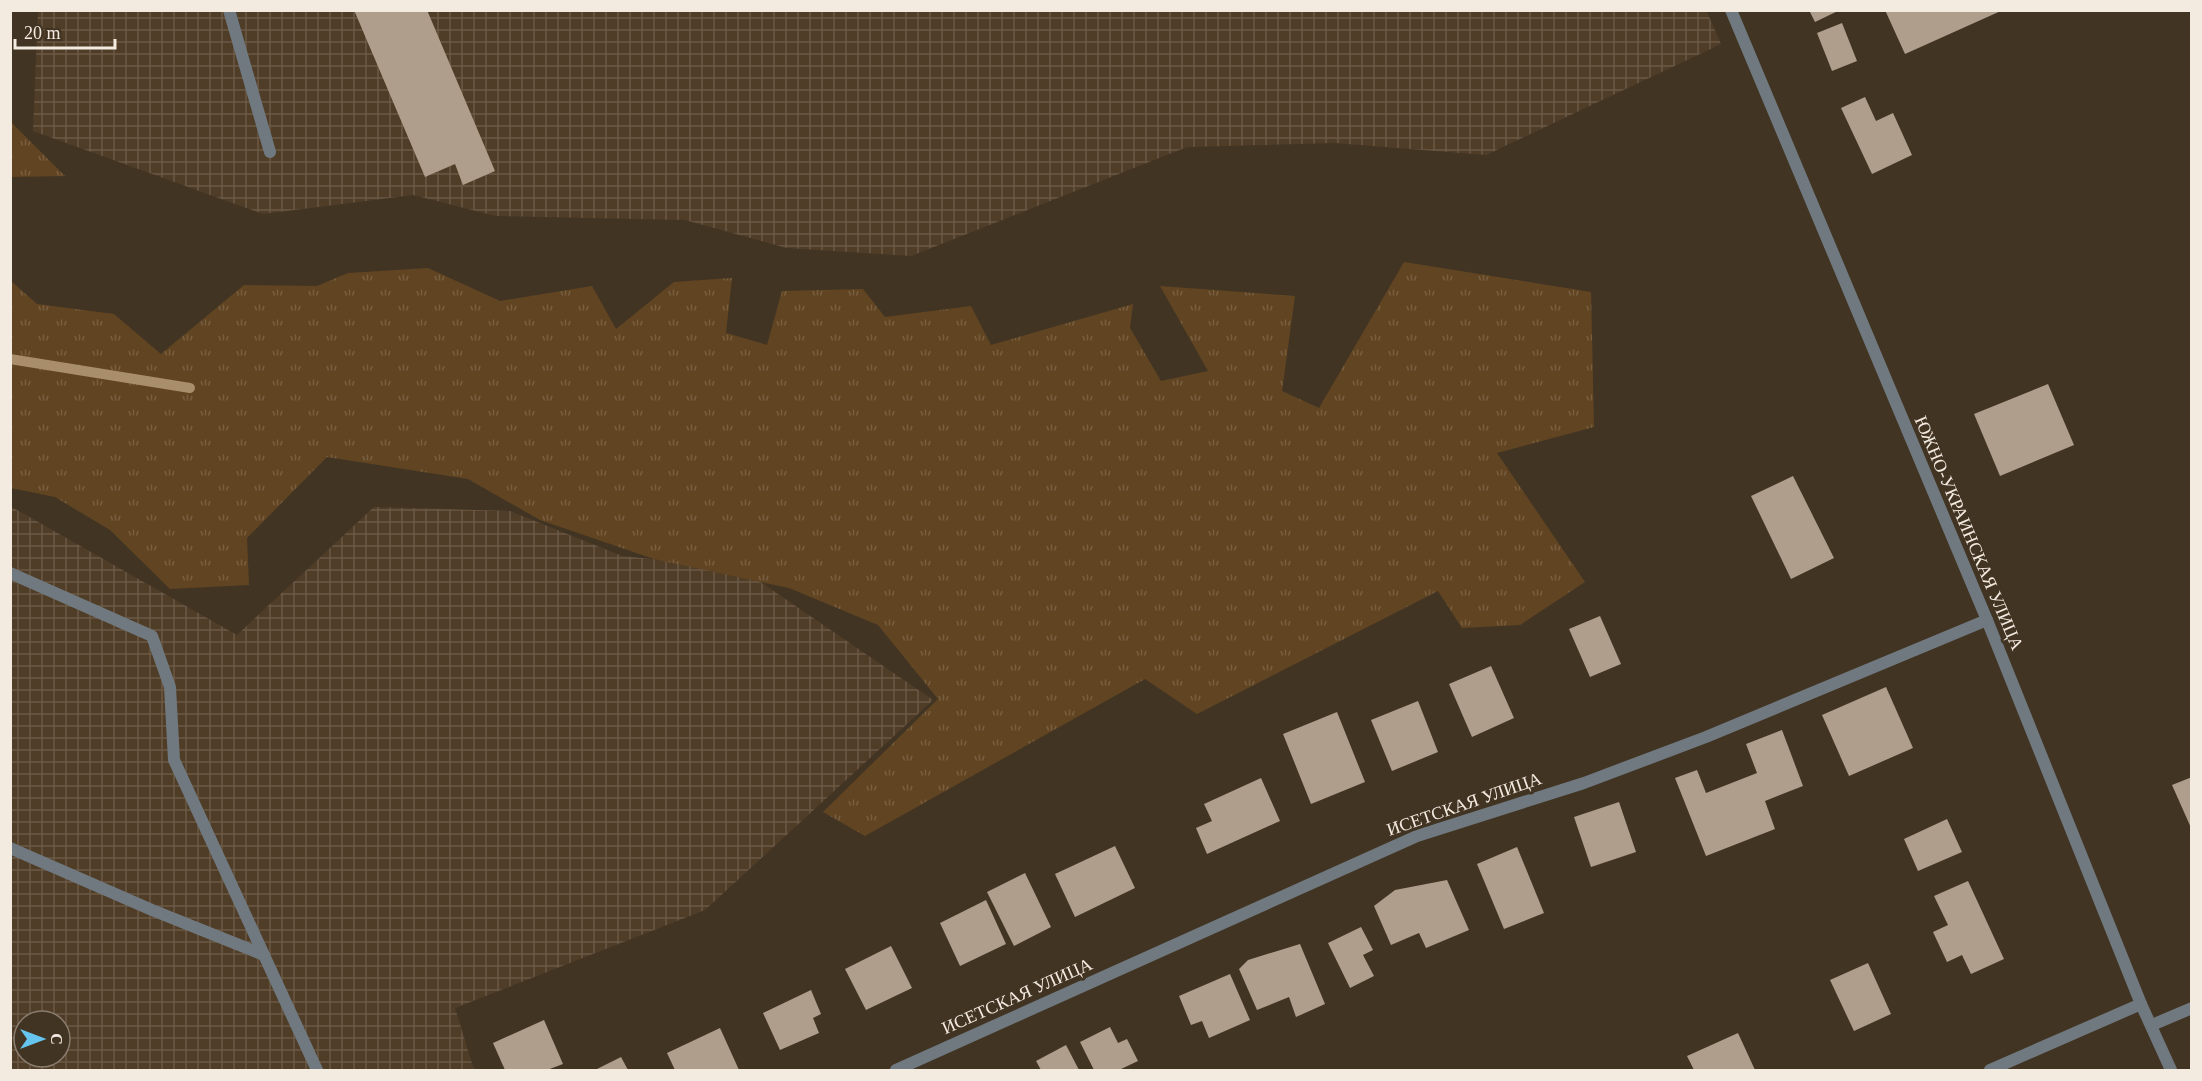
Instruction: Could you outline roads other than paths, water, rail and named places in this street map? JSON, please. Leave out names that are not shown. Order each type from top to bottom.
[{"type":"street","points":[[229,10],[270,152]]},
{"type":"street","name":"ЮЖНО-УКРАИНСКАЯ УЛИЦА","points":[[1731,10],[1987,620],[2141,1004],[2152,1024],[2171,1071]]},
{"type":"street","points":[[10,573],[152,636],[170,687],[174,760],[317,1071]]},
{"type":"street","name":"ИСЕТСКАЯ УЛИЦА","points":[[896,1071],[1417,836],[1584,783],[1706,737],[1987,620]]},
{"type":"street","points":[[10,848],[152,910],[264,955]]},
{"type":"street","points":[[1990,1071],[2141,1004]]},
{"type":"street","points":[[2152,1024],[2192,1008]]},
{"type":"waterway","points":[[10,359],[190,388]]}]
